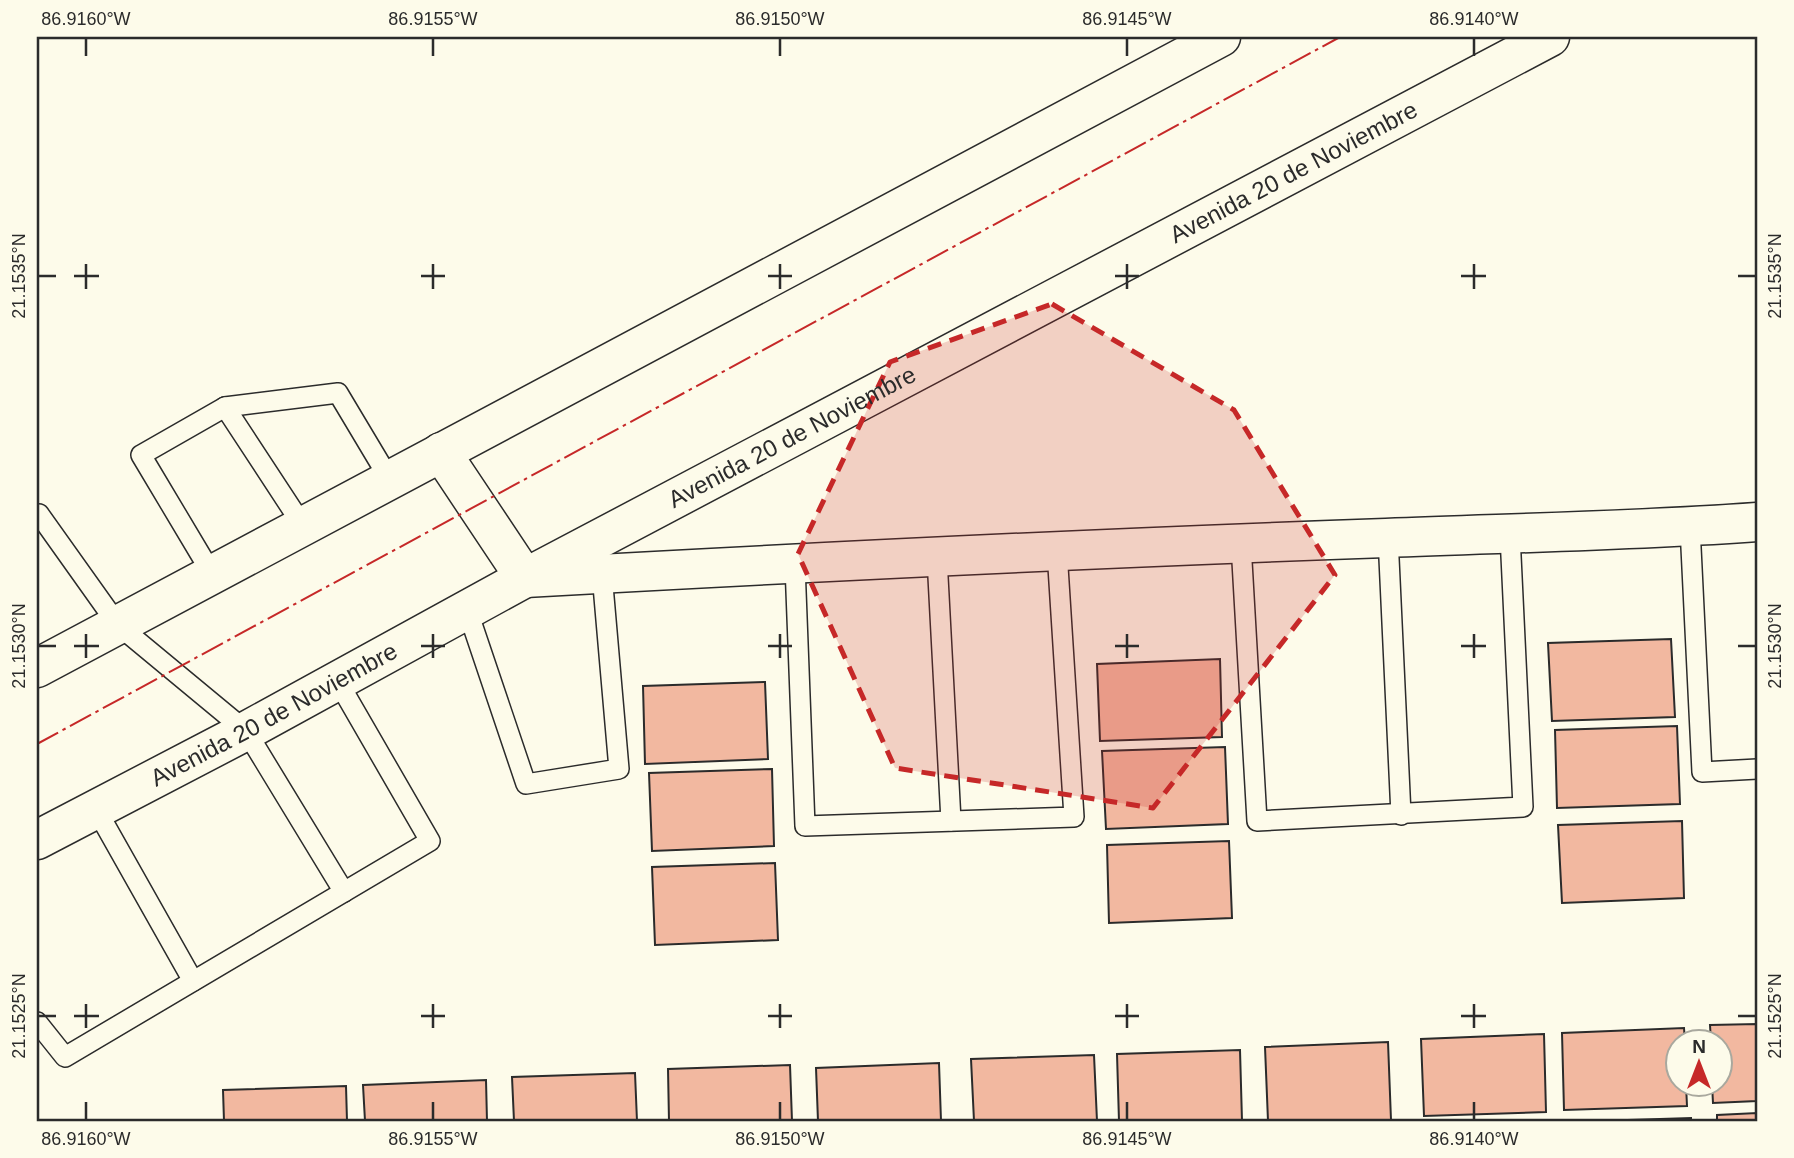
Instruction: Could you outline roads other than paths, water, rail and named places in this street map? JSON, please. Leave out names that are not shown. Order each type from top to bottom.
[{"type":"main road","points":[[37,668],[1221,37]]},
{"type":"main road","name":"Avenida 20 de Noviembre","points":[[37,840],[246,731],[525,578],[1550,37]]},
{"type":"main road","points":[[441,452],[525,578],[1057,551],[1388,537],[1510,535],[1757,522]]},
{"type":"lane","points":[[212,574],[141,455],[225,407],[338,393],[390,480]]},
{"type":"lane","points":[[225,407],[303,526]]},
{"type":"lane","points":[[37,514],[118,625],[246,731],[344,892]]},
{"type":"lane","points":[[1690,527],[1702,772],[1757,769]]},
{"type":"lane","points":[[1241,544],[1257,821],[1523,807],[1510,535]]},
{"type":"lane","points":[[1388,537],[1401,815]]},
{"type":"lane","points":[[795,565],[805,826],[1074,817],[1057,551]]},
{"type":"lane","points":[[937,558],[951,821]]},
{"type":"lane","points":[[467,609],[526,784],[619,769],[602,574]]},
{"type":"lane","points":[[37,1022],[65,1057],[430,841],[337,680]]},
{"type":"lane","points":[[96,809],[193,981]]}]
